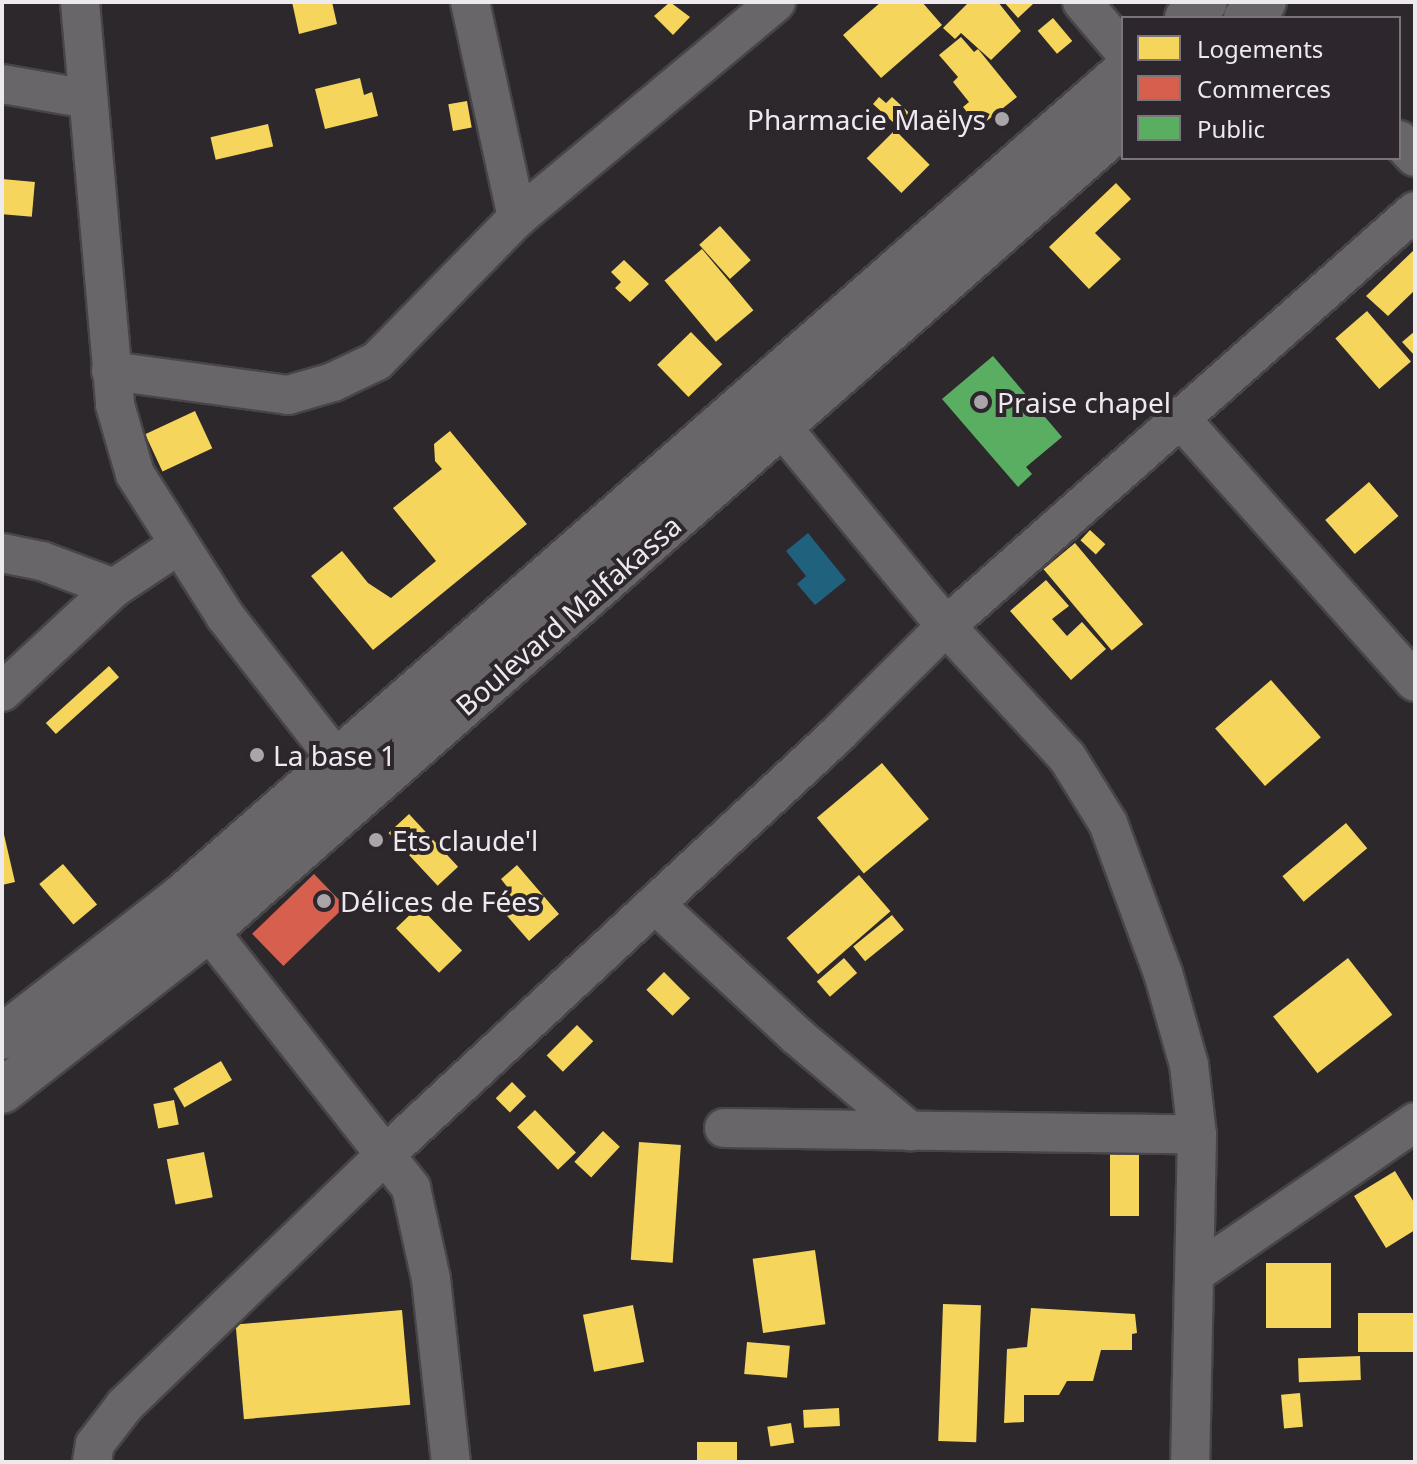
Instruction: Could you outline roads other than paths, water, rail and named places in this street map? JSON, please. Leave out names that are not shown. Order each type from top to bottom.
[{"type":"main road","points":[[1189,16],[1205,2]]},
{"type":"main road","points":[[1248,16],[1264,2]]},
{"type":"main road","name":"Boulevard Malfakassa","points":[[2,1091],[195,913],[770,413],[1121,75]]},
{"type":"main road","name":"Boulevard Malfakassa","points":[[2,1037],[195,913],[337,760],[770,413],[1121,126]]},
{"type":"street","points":[[80,2],[111,371],[135,474],[177,546],[337,760]]},
{"type":"street","points":[[470,2],[517,218]]},
{"type":"street","points":[[111,371],[288,395],[333,382],[377,361],[517,218],[776,2]]},
{"type":"street","points":[[1082,2],[1121,48]]},
{"type":"street","points":[[2,84],[88,99]]},
{"type":"street","points":[[1401,142],[1415,157]]},
{"type":"street","points":[[92,1462],[95,1444],[125,1405],[387,1153],[655,904],[946,626],[1178,416],[1415,211]]},
{"type":"street","points":[[770,413],[946,626],[1067,757],[1108,823],[1163,973],[1189,1065],[1197,1135],[1197,1272],[1190,1462]]},
{"type":"street","points":[[1178,416],[1415,682]]},
{"type":"street","points":[[2,692],[114,588],[177,546]]},
{"type":"street","points":[[2,553],[42,561],[114,588]]},
{"type":"street","points":[[655,904],[797,1036],[910,1131]]},
{"type":"street","points":[[195,913],[387,1153],[411,1188],[422,1225],[451,1462]]},
{"type":"street","points":[[1197,1272],[1415,1122]]},
{"type":"street","points":[[724,1128],[1197,1135]]},
{"type":"water","points":[[808,533],[846,580],[815,605],[797,584],[806,576],[786,551]]},
{"type":"place","name":"Pharmacie Maëlys","points":[[1002,119]]},
{"type":"place","name":"Praise chapel","points":[[981,402]]},
{"type":"place","name":"La base 1","points":[[257,755]]},
{"type":"place","name":"Ets claude'l","points":[[376,840]]},
{"type":"place","name":"Délices de Fées","points":[[324,901]]}]
